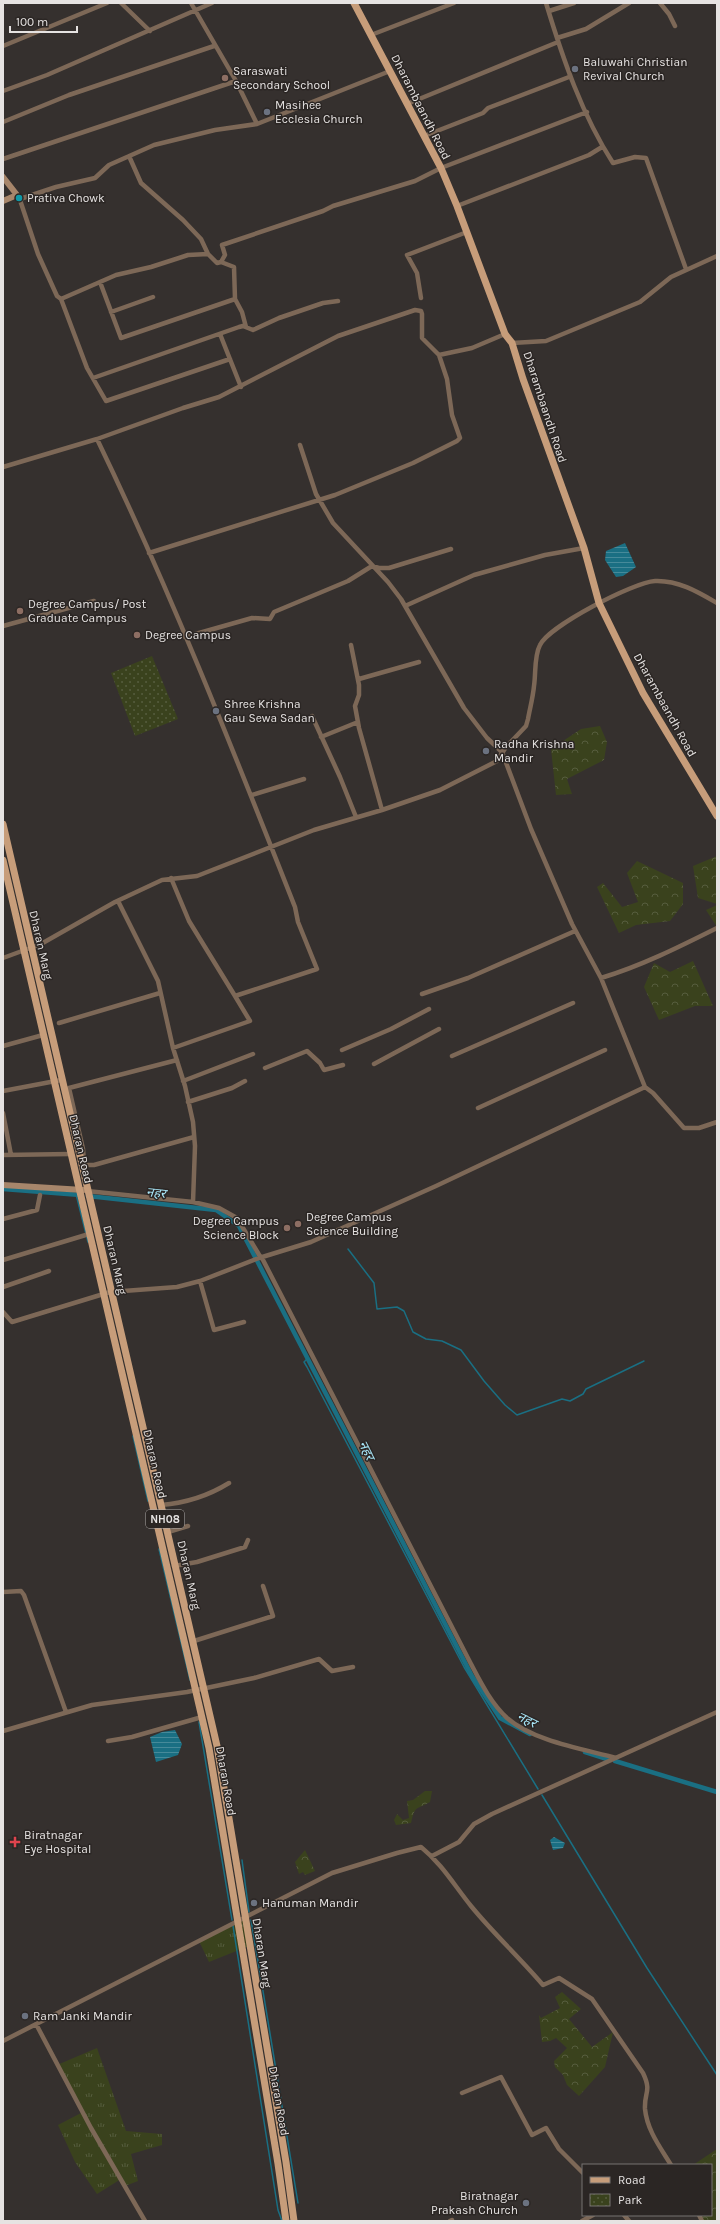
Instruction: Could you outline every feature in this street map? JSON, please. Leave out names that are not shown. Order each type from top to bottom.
[{"type":"main road","name":"Dharambaandh Road","points":[[354,3],[441,168],[457,206],[505,334],[512,343],[557,477],[584,548],[600,603],[643,693],[717,816]]},
{"type":"main road","name":"Dharan Marg","points":[[3,824],[27,948],[61,1080],[87,1191],[107,1293],[162,1505],[168,1532],[172,1567],[194,1641],[204,1688],[215,1761],[245,1918],[259,2028],[294,2221]]},
{"type":"main road","name":"Dharan Road","points":[[3,860],[27,948],[43,1035],[89,1234],[107,1293],[172,1567],[202,1717],[215,1761],[237,1921],[259,2028],[286,2221]]},
{"type":"street","points":[[3,46],[107,3]]},
{"type":"street","points":[[121,3],[150,31]]},
{"type":"street","points":[[191,3],[214,46],[236,81],[257,124]]},
{"type":"street","points":[[3,91],[47,75],[212,3]]},
{"type":"street","points":[[371,35],[454,3]]},
{"type":"street","points":[[546,3],[569,77],[602,146],[613,164],[635,157],[646,158],[686,269]]},
{"type":"street","points":[[549,11],[574,3]]},
{"type":"street","points":[[407,104],[586,29],[629,3]]},
{"type":"street","points":[[660,3],[669,14],[675,26]]},
{"type":"street","points":[[3,122],[69,95],[214,46]]},
{"type":"street","points":[[3,201],[56,186],[95,178],[109,164],[154,145],[215,130],[257,124],[390,71]]},
{"type":"street","points":[[424,136],[483,113],[488,108],[569,77]]},
{"type":"street","points":[[3,159],[236,81]]},
{"type":"street","points":[[221,262],[225,255],[222,245],[323,211],[333,206],[415,181],[441,168],[587,112]]},
{"type":"street","points":[[457,206],[589,155],[602,146]]},
{"type":"street","points":[[129,156],[141,183],[183,220],[200,239],[208,254],[217,263],[221,262],[234,267],[235,299],[242,312],[246,327]]},
{"type":"street","points":[[3,177],[19,197],[38,254],[57,296],[61,299],[93,378],[106,401],[230,359]]},
{"type":"street","points":[[421,298],[417,273],[407,255],[467,232]]},
{"type":"street","points":[[61,299],[116,275],[151,267],[179,257],[200,253],[208,254]]},
{"type":"street","points":[[512,343],[546,341],[640,302],[671,277],[717,256]]},
{"type":"street","points":[[100,282],[121,338],[235,299]]},
{"type":"street","points":[[111,312],[153,297]]},
{"type":"street","points":[[93,378],[239,327],[246,327],[253,330],[279,318],[323,303],[338,300]]},
{"type":"street","points":[[3,467],[97,439],[184,408],[219,398],[338,336],[415,310],[421,311],[422,338],[439,355],[447,379],[452,415],[460,438],[457,441],[413,463],[334,495],[318,498],[149,553]]},
{"type":"street","points":[[220,334],[242,387]]},
{"type":"street","points":[[439,355],[444,356],[472,348],[505,334]]},
{"type":"street","points":[[97,439],[149,553],[252,795],[296,907],[298,922],[317,969],[235,996]]},
{"type":"street","points":[[300,445],[318,498],[333,523],[372,566],[405,606],[464,708],[487,738],[502,752],[531,829],[575,931],[601,978],[645,1087],[653,1093],[684,1128],[699,1128],[717,1122]]},
{"type":"street","points":[[185,637],[252,618],[270,619],[274,612],[348,581],[372,566],[389,568],[451,548]]},
{"type":"street","points":[[405,606],[474,575],[545,556],[584,548]]},
{"type":"street","points":[[3,958],[41,944],[118,901],[162,880],[197,876],[272,845],[440,790],[497,761],[502,752],[526,726],[537,651],[543,640],[562,625],[600,603],[640,584],[654,581],[680,584],[717,603]]},
{"type":"street","points":[[3,626],[94,601]]},
{"type":"street","points":[[351,645],[359,679],[360,692],[355,706],[358,722],[382,810]]},
{"type":"street","points":[[359,679],[419,662]]},
{"type":"street","points":[[312,716],[340,777],[356,817]]},
{"type":"street","points":[[321,737],[358,722]]},
{"type":"street","points":[[252,795],[304,779]]},
{"type":"street","points":[[171,878],[189,922],[250,1021],[173,1048]]},
{"type":"street","points":[[118,901],[158,981],[173,1048],[184,1081],[194,1137],[193,1202]]},
{"type":"street","points":[[601,978],[621,972],[678,948],[717,928]]},
{"type":"street","points":[[422,994],[468,978],[575,931]]},
{"type":"street","points":[[59,1023],[160,993]]},
{"type":"street","points":[[452,1056],[573,1003]]},
{"type":"street","points":[[342,1050],[391,1029],[429,1009]]},
{"type":"street","points":[[374,1064],[439,1029]]},
{"type":"street","points":[[3,1046],[43,1035]]},
{"type":"street","points":[[478,1108],[605,1050]]},
{"type":"street","points":[[265,1068],[307,1051],[320,1063],[324,1070],[343,1065]]},
{"type":"street","points":[[184,1081],[253,1054]]},
{"type":"street","points":[[177,1060],[69,1088],[83,1149],[84,1162],[86,1165],[94,1165],[194,1137]]},
{"type":"street","points":[[3,1091],[61,1080]]},
{"type":"street","points":[[188,1102],[232,1088],[244,1081]]},
{"type":"street","points":[[4,1315],[12,1322],[107,1293],[177,1287],[200,1281],[261,1258],[311,1242],[436,1186],[645,1087]]},
{"type":"street","points":[[3,1113],[11,1155]]},
{"type":"street","points":[[3,1155],[71,1154]]},
{"type":"street","points":[[3,1185],[79,1190],[193,1202],[219,1208],[237,1218],[261,1258],[467,1658],[495,1706],[508,1719],[530,1732],[616,1758]]},
{"type":"street","points":[[3,1219],[37,1210],[40,1195]]},
{"type":"street","points":[[3,1260],[89,1234]]},
{"type":"street","points":[[3,1287],[49,1270]]},
{"type":"street","points":[[200,1281],[214,1330],[244,1322]]},
{"type":"street","points":[[162,1505],[181,1503],[216,1491],[229,1483]]},
{"type":"street","points":[[168,1532],[188,1526]]},
{"type":"street","points":[[172,1567],[231,1552],[244,1547],[248,1540]]},
{"type":"street","points":[[194,1641],[273,1616],[263,1586]]},
{"type":"street","points":[[3,1592],[21,1591],[24,1595],[66,1712]]},
{"type":"street","points":[[3,1731],[66,1712],[112,1701],[196,1690],[254,1678],[319,1659],[332,1670],[353,1667]]},
{"type":"street","points":[[432,1856],[459,1842],[474,1824],[492,1814],[717,1712]]},
{"type":"street","points":[[108,1741],[132,1737],[202,1717]]},
{"type":"street","points":[[3,2041],[144,1971],[237,1921],[332,1873],[421,1847],[447,1872],[470,1905],[543,1985],[559,1978],[592,1999],[643,2073],[649,2085],[645,2107],[648,2123],[654,2137],[670,2164]]},
{"type":"street","points":[[36,2024],[91,2128],[145,2221]]},
{"type":"street","points":[[462,2093],[501,2077],[532,2135],[546,2128],[559,2149],[582,2172]]},
{"type":"green space","points":[[152,656],[178,719],[135,736],[111,673]]},
{"type":"green space","points":[[600,726],[607,742],[604,760],[567,779],[572,794],[556,795],[551,749],[581,729]]},
{"type":"green space","points":[[717,856],[717,904],[698,898],[693,866]]},
{"type":"green space","points":[[637,861],[683,883],[683,904],[670,921],[636,925],[619,933],[597,887],[603,883],[622,907],[638,902],[627,873]]},
{"type":"green space","points":[[717,905],[717,927],[706,910]]},
{"type":"green space","points":[[693,961],[713,1006],[695,1006],[659,1020],[644,987],[654,963],[670,972]]},
{"type":"green space","points":[[425,1791],[432,1791],[430,1802],[419,1807],[415,1811],[411,1823],[396,1825],[394,1820],[397,1814],[403,1820],[409,1818],[407,1801],[413,1800]]},
{"type":"green space","points":[[305,1850],[315,1871],[305,1875],[303,1872],[299,1874],[295,1862]]},
{"type":"green space","points":[[245,1918],[249,1946],[209,1962],[199,1941]]},
{"type":"green space","points":[[562,1992],[581,2009],[569,2019],[592,2047],[613,2032],[605,2067],[579,2096],[567,2085],[563,2075],[555,2067],[554,2061],[567,2048],[556,2038],[550,2041],[542,2042],[539,2015],[541,2018],[560,2008],[555,1997]]},
{"type":"green space","points":[[97,2048],[126,2131],[162,2134],[162,2145],[131,2154],[138,2181],[125,2186],[121,2179],[97,2194],[75,2162],[58,2125],[83,2112],[57,2065]]},
{"type":"green space","points":[[717,2149],[717,2221],[702,2221],[700,2216],[712,2216],[712,2164],[694,2164]]},
{"type":"water","points":[[625,543],[636,567],[623,576],[616,577],[605,560],[606,551]]},
{"type":"water","points":[[175,1730],[182,1744],[178,1755],[156,1762],[150,1737],[162,1732]]},
{"type":"water","points":[[554,1837],[565,1843],[563,1848],[553,1850],[550,1840]]},
{"type":"waterway","name":"नहर","points":[[3,1189],[80,1195]]},
{"type":"waterway","points":[[76,1194],[88,1242]]},
{"type":"waterway","name":"नहर","points":[[88,1196],[216,1210],[239,1226],[472,1676],[500,1718],[530,1734]]},
{"type":"waterway","points":[[348,1249],[374,1283],[377,1309],[397,1307],[404,1311],[413,1332],[426,1339],[442,1341],[461,1350],[484,1381],[505,1405],[517,1415],[562,1399],[570,1401],[583,1394],[586,1389],[644,1361]]},
{"type":"waterway","name":"नहर","points":[[308,1358],[304,1362],[464,1667],[538,1789]]},
{"type":"waterway","points":[[133,1436],[148,1501]]},
{"type":"waterway","points":[[159,1549],[190,1680]]},
{"type":"waterway","points":[[199,1722],[232,1920]]},
{"type":"waterway","name":"नहर","points":[[585,1752],[607,1759]]},
{"type":"waterway","name":"नहर","points":[[615,1761],[717,1792]]},
{"type":"waterway","points":[[542,1795],[647,1968],[717,2075]]},
{"type":"waterway","points":[[242,1860],[249,1912]]},
{"type":"waterway","points":[[251,1920],[261,1979]]},
{"type":"waterway","points":[[233,1926],[278,2210],[282,2221]]},
{"type":"waterway","points":[[262,1985],[298,2203]]},
{"type":"place","name":"Baluwahi Christian Revival Church","points":[[575,69]]},
{"type":"place","name":"Saraswati Secondary School","points":[[225,78]]},
{"type":"place","name":"Masihee Ecclesia Church","points":[[267,112]]},
{"type":"place","name":"Prativa Chowk","points":[[19,198]]},
{"type":"place","name":"Degree Campus/ Post Graduate Campus","points":[[20,611]]},
{"type":"place","name":"Degree Campus","points":[[137,635]]},
{"type":"place","name":"Shree Krishna Gau Sewa Sadan","points":[[216,711]]},
{"type":"place","name":"Radha Krishna Mandir","points":[[486,751]]},
{"type":"place","name":"Degree Campus Science Building","points":[[298,1224]]},
{"type":"place","name":"Degree Campus Science Block","points":[[287,1228]]},
{"type":"place","name":"Biratnagar Eye Hospital","points":[[15,1842]]},
{"type":"place","name":"Hanuman Mandir","points":[[254,1903]]},
{"type":"place","name":"Ram Janki Mandir","points":[[25,2016]]},
{"type":"place","name":"Biratnagar Prakash Church","points":[[526,2203]]}]
